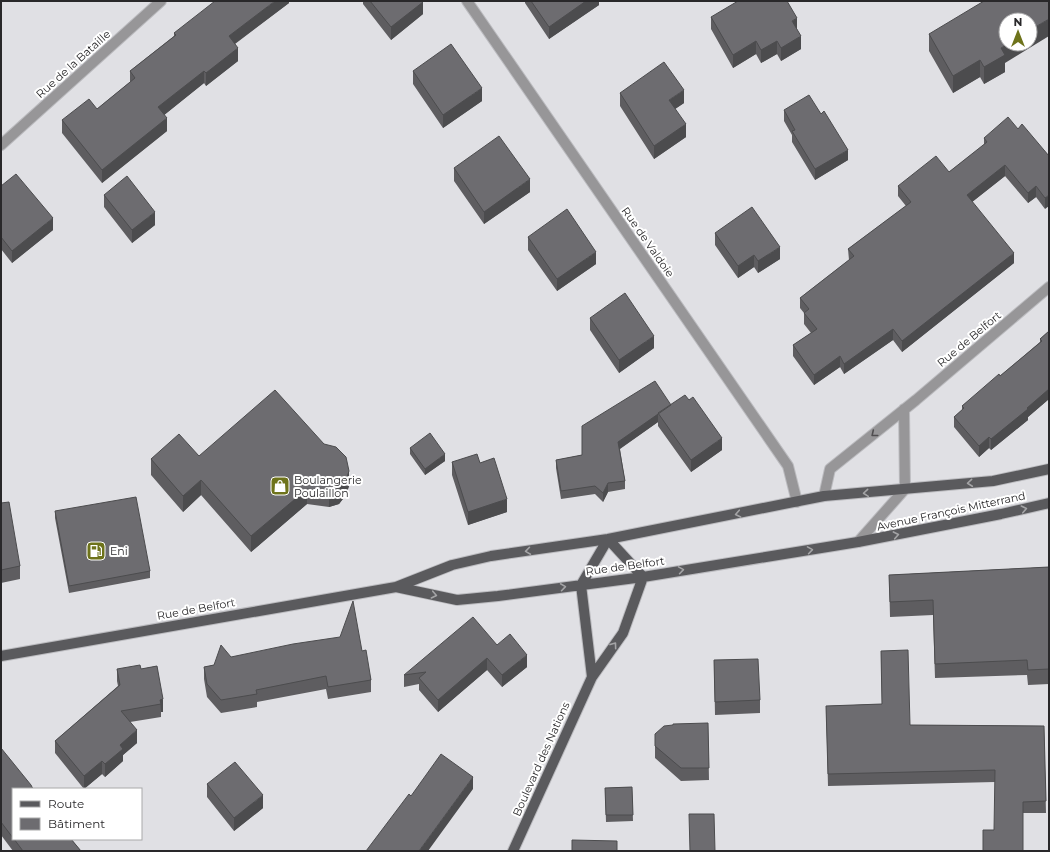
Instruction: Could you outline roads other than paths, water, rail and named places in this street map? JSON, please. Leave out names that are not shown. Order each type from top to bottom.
[{"type":"main road","name":"Avenue François Mitterrand","points":[[905,489],[993,481],[1049,469]]},
{"type":"main road","name":"Rue de Belfort","points":[[1,656],[396,587],[452,565],[491,556],[608,539],[824,496],[905,489]]},
{"type":"main road","name":"Avenue François Mitterrand","points":[[858,542],[1049,503]]},
{"type":"main road","points":[[592,677],[581,585],[608,539],[643,577]]},
{"type":"main road","name":"Rue de Belfort","points":[[396,587],[457,600],[643,577],[858,542]]},
{"type":"main road","name":"Boulevard des Nations","points":[[512,851],[592,677],[623,634],[643,577]]},
{"type":"street","name":"Rue de la Bataille","points":[[1,145],[161,1]]},
{"type":"street","name":"Rue de Valdoie","points":[[467,1],[788,466],[797,502]]},
{"type":"street","name":"Rue de Belfort","points":[[824,496],[830,469],[1049,287]]},
{"type":"street","points":[[858,542],[905,489],[904,409]]},
{"type":"place","name":"Boulangerie Poulaillon","points":[[280,486]]},
{"type":"place","name":"Eni","points":[[96,551]]}]
